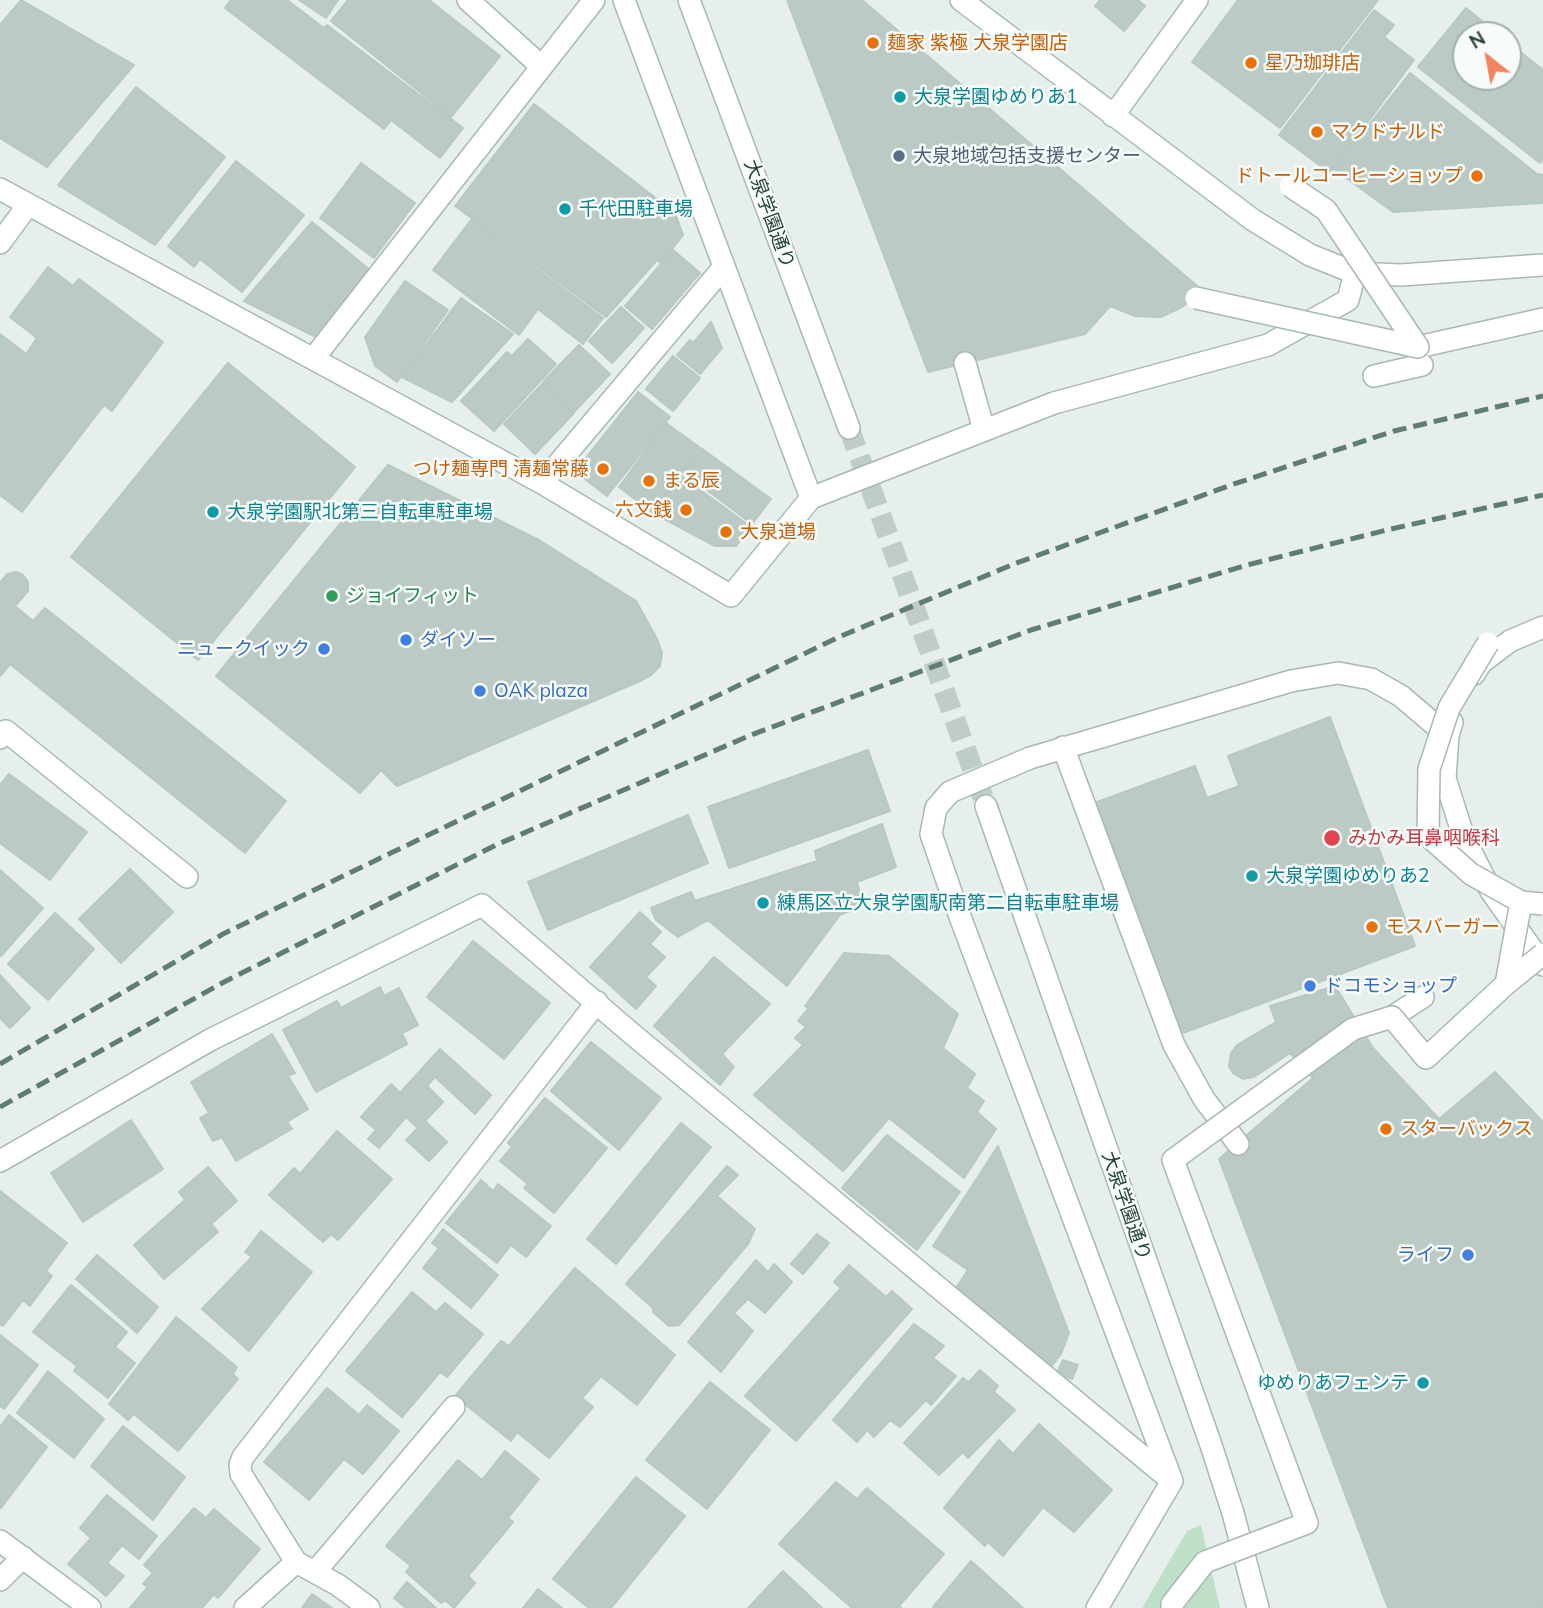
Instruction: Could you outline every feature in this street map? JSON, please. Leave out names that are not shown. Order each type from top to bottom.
[{"type":"street","points":[[468,0],[541,66]]},
{"type":"street","points":[[313,359],[594,0]]},
{"type":"street","points":[[624,0],[811,498]]},
{"type":"street","name":"大泉学園通り","points":[[689,0],[849,428]]},
{"type":"street","points":[[961,0],[1253,220],[1310,255],[1355,273],[1401,275],[1543,265]]},
{"type":"street","points":[[1113,116],[1197,0]]},
{"type":"street","points":[[1290,186],[1326,210],[1420,356]]},
{"type":"street","points":[[0,189],[542,483],[731,596],[811,498],[1054,403],[1268,345],[1348,300],[1355,273]]},
{"type":"street","points":[[0,243],[28,205]]},
{"type":"street","points":[[542,483],[723,268]]},
{"type":"street","points":[[1196,298],[1420,356]]},
{"type":"street","points":[[1374,376],[1420,356],[1543,319]]},
{"type":"street","points":[[965,363],[984,430]]},
{"type":"street","points":[[1543,627],[1510,641],[1481,663],[1460,696],[1448,736],[1445,778],[1464,838],[1491,891],[1543,965]]},
{"type":"street","points":[[1488,643],[1449,709],[1429,769],[1428,836],[1471,874],[1521,902],[1543,904]]},
{"type":"street","points":[[1172,1481],[958,911],[931,834],[936,808],[950,792],[1030,758],[1291,681],[1338,673],[1371,678],[1401,696],[1448,736]]},
{"type":"street","points":[[0,738],[6,730],[187,877]]},
{"type":"street","points":[[1063,747],[1174,1045],[1204,1099],[1238,1144]]},
{"type":"street","name":"大泉学園通り","points":[[986,806],[1211,1445],[1233,1513],[1258,1608]]},
{"type":"street","points":[[1506,984],[1521,902]]},
{"type":"street","points":[[0,1161],[210,1040],[482,905],[1172,1481]]},
{"type":"street","points":[[1392,1017],[1426,1058],[1506,984],[1543,954]]},
{"type":"street","points":[[1172,1608],[1172,1604],[1205,1562],[1307,1523],[1174,1160],[1353,1029],[1392,1017],[1423,997]]},
{"type":"street","points":[[369,1608],[338,1585],[296,1562],[241,1474],[243,1457],[597,1002]]},
{"type":"street","points":[[316,1572],[454,1407]]},
{"type":"street","points":[[1097,1608],[1172,1481]]},
{"type":"street","points":[[0,1541],[90,1608]]},
{"type":"street","points":[[0,1580],[23,1557]]},
{"type":"street","points":[[245,1608],[296,1562]]},
{"type":"green space","points":[[1201,1525],[1220,1608],[1142,1608],[1187,1531]]},
{"type":"building","points":[[21,0],[134,65],[47,167],[0,138],[0,25]]},
{"type":"building","points":[[231,0],[287,0],[324,28],[327,25],[463,128],[440,158],[391,120],[384,129],[225,8]]},
{"type":"building","points":[[299,0],[338,0],[326,18]]},
{"type":"building","points":[[348,0],[429,0],[500,56],[451,117],[331,21]]},
{"type":"building","name":"大泉学園ゆめりあ1","points":[[787,0],[862,0],[1203,291],[1182,307],[1161,317],[1135,316],[1110,306],[1085,334],[928,372]]},
{"type":"building","points":[[1100,0],[1138,0],[1145,6],[1124,31],[1095,6]]},
{"type":"building","points":[[1238,0],[1378,0],[1280,128],[1192,62]]},
{"type":"building","points":[[1466,8],[1482,21],[1455,21]]},
{"type":"building","points":[[1374,10],[1394,25],[1384,37],[1414,60],[1330,173],[1279,135]]},
{"type":"building","points":[[1452,25],[1452,91],[1522,91],[1522,53],[1543,70],[1543,159],[1540,163],[1418,67]]},
{"type":"building","points":[[1410,73],[1537,174],[1543,175],[1543,203],[1393,212],[1334,169]]},
{"type":"building","points":[[136,87],[225,157],[155,245],[58,185]]},
{"type":"building","name":"千代田駐車場","points":[[534,104],[675,213],[683,235],[661,263],[657,260],[606,317],[455,206]]},
{"type":"building","points":[[236,161],[304,215],[242,292],[200,259],[194,267],[168,246]]},
{"type":"building","points":[[361,163],[415,203],[374,258],[320,218]]},
{"type":"building","points":[[471,220],[603,318],[583,344],[538,309],[519,335],[433,270]]},
{"type":"building","points":[[312,222],[371,271],[314,336],[244,301]]},
{"type":"building","points":[[673,250],[700,273],[652,329],[625,306]]},
{"type":"building","points":[[48,267],[73,286],[79,279],[163,342],[112,411],[104,405],[22,512],[0,495],[0,334],[26,354],[37,338],[10,317]]},
{"type":"building","points":[[405,281],[448,310],[397,382],[375,366],[365,337]]},
{"type":"building","points":[[461,298],[513,334],[452,402],[402,377]]},
{"type":"building","points":[[621,307],[644,328],[612,363],[589,341]]},
{"type":"building","points":[[711,322],[722,348],[700,374],[677,355],[690,340],[693,343]]},
{"type":"building","points":[[528,339],[556,364],[494,431],[461,401],[507,352],[512,356]]},
{"type":"building","points":[[579,345],[610,374],[575,411],[544,381]]},
{"type":"building","points":[[673,356],[700,378],[673,411],[646,389]]},
{"type":"building","name":"大泉学園駅北第三自転車駐車場","points":[[228,363],[355,467],[198,660],[71,557]]},
{"type":"building","points":[[543,383],[574,413],[535,454],[504,424]]},
{"type":"building","points":[[638,392],[670,417],[607,496],[581,476],[581,464]]},
{"type":"building","points":[[666,423],[699,447],[652,512],[619,487]]},
{"type":"building","points":[[701,448],[771,499],[752,524],[683,472]]},
{"type":"building","points":[[388,465],[539,540],[636,601],[657,639],[662,653],[660,666],[640,681],[397,786],[381,770],[360,793],[216,676]]},
{"type":"building","points":[[680,475],[751,527],[736,546],[715,546],[653,513]]},
{"type":"building","points":[[16,572],[23,575],[28,582],[28,591],[15,606],[33,621],[45,608],[286,801],[245,853],[10,664],[0,676],[0,583],[7,574]]},
{"type":"building","name":"大泉学園ゆめりあ2","points":[[1330,717],[1415,946],[1175,1036],[1089,805],[1195,766],[1207,798],[1239,786],[1228,756]]},
{"type":"building","points":[[868,750],[890,811],[729,868],[708,807]]},
{"type":"building","points":[[9,774],[87,832],[50,880],[0,843],[0,785]]},
{"type":"building","points":[[688,815],[708,863],[548,930],[528,882]]},
{"type":"building","name":"練馬区立大泉学園駅南第二自転車駐車場","points":[[882,824],[896,867],[857,882],[863,905],[840,915],[787,986],[708,920],[678,937],[656,920],[651,908],[691,892],[695,901],[817,861],[815,851]]},
{"type":"building","points":[[130,869],[173,912],[121,963],[79,919]]},
{"type":"building","points":[[0,870],[43,908],[1,956],[0,955]]},
{"type":"building","points":[[640,912],[661,932],[650,944],[665,957],[646,977],[656,986],[636,1009],[590,967]]},
{"type":"building","points":[[55,913],[94,949],[48,1000],[8,964]]},
{"type":"building","points":[[473,941],[550,1003],[504,1059],[427,997]]},
{"type":"building","points":[[844,953],[889,956],[958,1014],[943,1048],[975,1074],[967,1088],[984,1101],[977,1112],[996,1129],[964,1178],[889,1118],[843,1171],[754,1095],[803,1045],[795,1038],[806,1027],[798,1021],[809,1008],[805,1006]]},
{"type":"building","points":[[714,957],[770,1004],[722,1054],[734,1067],[720,1085],[654,1026]]},
{"type":"building","points":[[0,975],[30,1008],[10,1028],[0,1018]]},
{"type":"building","name":"ゆめりあフェンテ","points":[[1335,986],[1373,1048],[1439,1119],[1495,1072],[1543,1122],[1543,1608],[1388,1608],[1219,1159],[1313,1078],[1290,1053],[1254,1077],[1243,1079],[1233,1073],[1229,1066],[1231,1053],[1237,1045],[1276,1022],[1270,1006]]},
{"type":"building","points":[[380,987],[384,996],[399,988],[418,1025],[402,1033],[407,1044],[316,1092],[283,1030],[337,1001],[341,1008]]},
{"type":"building","points":[[272,1034],[295,1073],[288,1076],[308,1109],[287,1122],[292,1129],[236,1161],[222,1137],[213,1141],[200,1118],[209,1113],[191,1082]]},
{"type":"building","points":[[591,1042],[661,1098],[619,1150],[551,1091]]},
{"type":"building","points":[[440,1049],[491,1095],[475,1114],[435,1077],[427,1086],[443,1102],[425,1121],[447,1142],[429,1161],[406,1140],[418,1128],[406,1117],[379,1148],[368,1139],[376,1130],[361,1117],[391,1084],[400,1093]]},
{"type":"building","points":[[545,1098],[607,1148],[554,1213],[524,1188],[528,1184],[500,1161],[512,1147],[508,1143]]},
{"type":"building","points":[[131,1120],[163,1169],[83,1222],[51,1173]]},
{"type":"building","points":[[681,1123],[711,1147],[616,1264],[587,1239]]},
{"type":"building","points":[[337,1131],[392,1179],[338,1240],[331,1234],[323,1242],[269,1195],[294,1168],[300,1174]]},
{"type":"building","points":[[887,1135],[960,1192],[917,1250],[842,1188]]},
{"type":"building","points":[[998,1146],[1069,1333],[1061,1354],[1048,1371],[956,1288],[968,1270],[933,1246]]},
{"type":"building","points":[[727,1166],[738,1175],[717,1196],[755,1229],[748,1244],[679,1325],[669,1326],[626,1284]]},
{"type":"building","points":[[208,1167],[237,1201],[211,1224],[218,1232],[164,1279],[134,1245],[185,1200],[179,1192]]},
{"type":"building","points":[[481,1180],[493,1191],[498,1184],[551,1226],[526,1257],[511,1245],[497,1263],[446,1223]]},
{"type":"building","points":[[0,1191],[67,1243],[46,1271],[52,1276],[30,1306],[23,1300],[3,1326],[0,1324]]},
{"type":"building","points":[[443,1229],[498,1275],[471,1308],[423,1268],[439,1248],[432,1243]]},
{"type":"building","points":[[261,1231],[312,1272],[249,1351],[202,1309],[252,1257],[245,1252]]},
{"type":"building","points":[[817,1234],[829,1243],[803,1274],[791,1264]]},
{"type":"building","points":[[97,1255],[158,1307],[137,1333],[76,1279]]},
{"type":"building","points":[[756,1260],[768,1272],[774,1264],[792,1282],[765,1313],[748,1299],[734,1313],[753,1331],[721,1372],[688,1342]]},
{"type":"building","points":[[849,1265],[886,1297],[892,1291],[912,1309],[796,1441],[745,1396],[841,1288],[834,1282]]},
{"type":"building","points":[[575,1268],[675,1355],[637,1405],[601,1376],[582,1398],[593,1407],[549,1458],[517,1432],[511,1441],[455,1396],[501,1341],[509,1346]]},
{"type":"building","points":[[71,1285],[127,1332],[115,1347],[135,1363],[108,1398],[74,1371],[77,1366],[33,1332]]},
{"type":"building","points":[[412,1292],[436,1312],[445,1303],[483,1334],[447,1377],[440,1372],[402,1417],[346,1371]]},
{"type":"building","points":[[176,1317],[237,1367],[233,1374],[238,1379],[178,1451],[134,1414],[128,1420],[109,1404]]},
{"type":"building","points":[[914,1324],[944,1346],[933,1358],[956,1376],[931,1405],[926,1400],[900,1427],[890,1420],[874,1437],[867,1430],[857,1442],[833,1420]]},
{"type":"building","points":[[0,1335],[38,1365],[4,1409],[0,1406]]},
{"type":"building","points":[[1063,1360],[1078,1365],[1072,1379],[1057,1373]]},
{"type":"building","points":[[980,1370],[998,1386],[994,1392],[1015,1410],[968,1458],[963,1452],[939,1475],[904,1443],[963,1378],[969,1382]]},
{"type":"building","points":[[48,1371],[104,1419],[74,1458],[17,1413]]},
{"type":"building","points":[[710,1382],[770,1430],[707,1509],[646,1460]]},
{"type":"building","points":[[327,1388],[359,1415],[367,1405],[399,1431],[363,1474],[344,1459],[309,1500],[264,1462]]},
{"type":"building","points":[[9,1415],[47,1447],[1,1508],[0,1427]]},
{"type":"building","points":[[1039,1424],[1112,1490],[1074,1532],[1043,1507],[1003,1556],[988,1542],[985,1546],[944,1508],[999,1440],[1013,1454]]},
{"type":"building","points":[[123,1426],[185,1477],[153,1520],[91,1466]]},
{"type":"building","points":[[505,1451],[539,1479],[508,1518],[513,1522],[468,1576],[475,1583],[454,1608],[445,1600],[441,1603],[406,1572],[411,1566],[386,1546],[458,1460],[482,1480]]},
{"type":"building","points":[[636,1477],[685,1516],[611,1608],[589,1608],[553,1579]]},
{"type":"building","points":[[836,1482],[857,1499],[867,1488],[944,1554],[899,1606],[901,1608],[852,1608],[779,1544]]},
{"type":"building","points":[[107,1495],[157,1536],[139,1559],[122,1545],[107,1563],[124,1576],[106,1596],[68,1564],[91,1538],[80,1528]]},
{"type":"building","points":[[194,1508],[206,1518],[214,1509],[260,1549],[218,1598],[214,1594],[202,1608],[130,1608],[148,1587],[143,1584],[153,1573],[144,1565]]},
{"type":"building","points":[[971,1561],[1023,1608],[934,1608]]},
{"type":"building","points":[[783,1571],[822,1608],[748,1608]]},
{"type":"building","points":[[407,1582],[436,1608],[406,1608],[394,1598]]},
{"type":"building","points":[[538,1589],[562,1608],[523,1608]]},
{"type":"building","points":[[312,1594],[332,1608],[302,1608]]},
{"type":"tunnel","points":[[849,428],[986,806]]},
{"type":"railway","points":[[0,1064],[223,934],[841,636],[1014,564],[1231,485],[1394,431],[1543,396]]},
{"type":"railway","points":[[0,1107],[224,982],[496,845],[751,735],[1031,630],[1247,565],[1543,495]]},
{"type":"place","name":"麺家 紫極 大泉学園店","points":[[873,43]]},
{"type":"place","name":"星乃珈琲店","points":[[1251,63]]},
{"type":"place","name":"大泉学園ゆめりあ1","points":[[900,97]]},
{"type":"place","name":"マクドナルド","points":[[1317,132]]},
{"type":"place","name":"大泉地域包括支援センター","points":[[899,156]]},
{"type":"place","name":"ドトールコーヒーショップ","points":[[1477,176]]},
{"type":"place","name":"千代田駐車場","points":[[565,209]]},
{"type":"place","name":"つけ麺専門 清麺常藤","points":[[603,469]]},
{"type":"place","name":"まる辰","points":[[649,481]]},
{"type":"place","name":"六文銭","points":[[686,510]]},
{"type":"place","name":"大泉学園駅北第三自転車駐車場","points":[[213,512]]},
{"type":"place","name":"大泉道場","points":[[726,532]]},
{"type":"place","name":"ジョイフィット","points":[[332,596]]},
{"type":"place","name":"ダイソー","points":[[406,640]]},
{"type":"place","name":"ニュークイック","points":[[324,649]]},
{"type":"place","name":"OAK plaza","points":[[480,691]]},
{"type":"place","name":"みかみ耳鼻咽喉科","points":[[1332,838]]},
{"type":"place","name":"大泉学園ゆめりあ2","points":[[1252,876]]},
{"type":"place","name":"練馬区立大泉学園駅南第二自転車駐車場","points":[[763,903]]},
{"type":"place","name":"モスバーガー","points":[[1372,927]]},
{"type":"place","name":"ドコモショップ","points":[[1310,986]]},
{"type":"place","name":"スターバックス","points":[[1386,1129]]},
{"type":"place","name":"ライフ","points":[[1468,1255]]},
{"type":"place","name":"ゆめりあフェンテ","points":[[1423,1383]]}]
